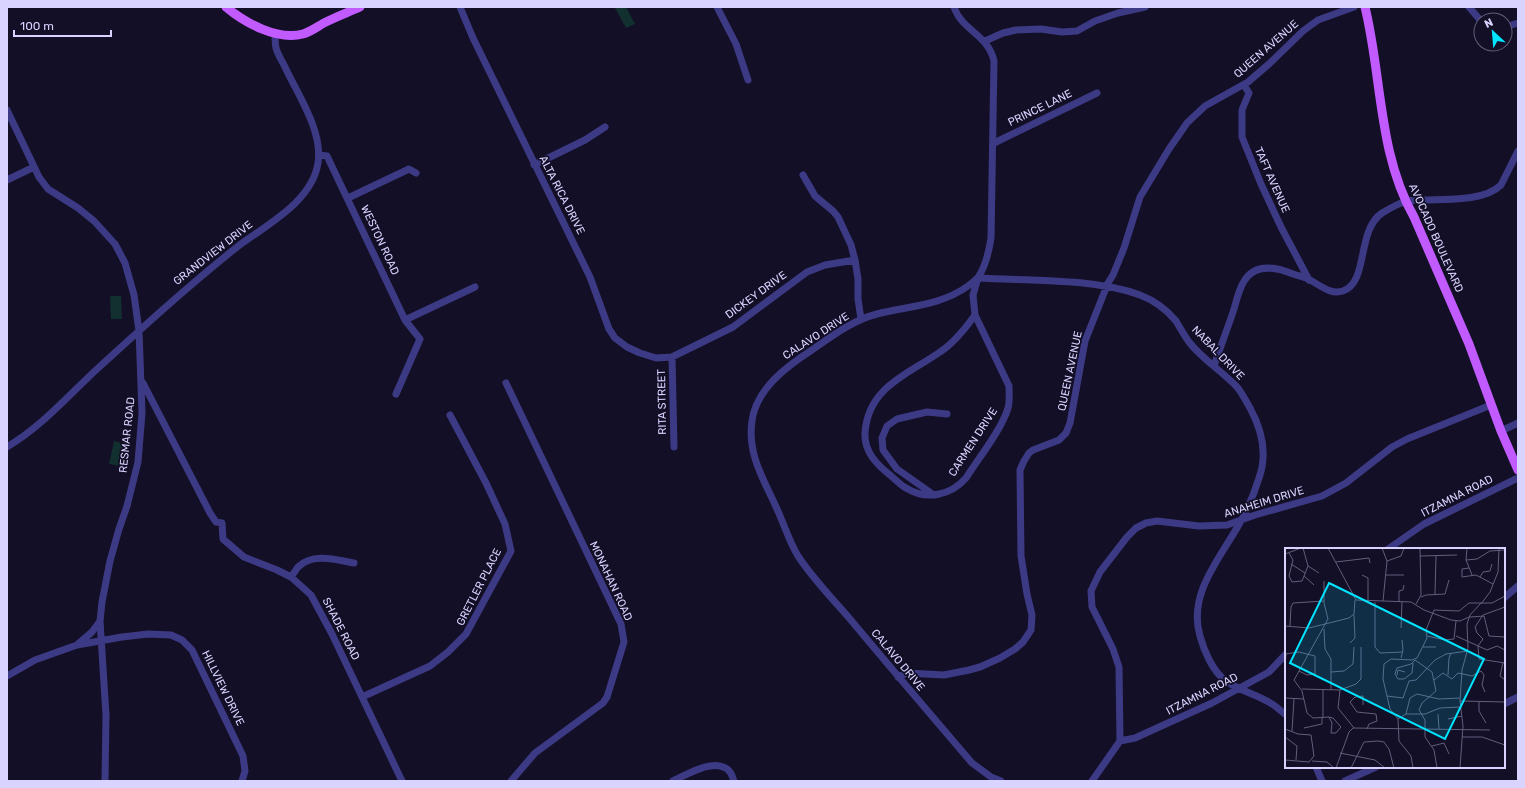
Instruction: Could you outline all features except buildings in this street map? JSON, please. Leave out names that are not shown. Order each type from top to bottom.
[{"type":"main road","points":[[226,7],[247,22],[282,35],[301,34],[312,31],[327,22],[360,7]]},
{"type":"main road","name":"AVOCADO BOULEVARD","points":[[1365,7],[1389,147],[1405,201],[1414,217],[1469,344],[1501,431],[1518,470]]},
{"type":"street","name":"ALTA RICA DRIVE","points":[[460,7],[473,38],[534,165],[590,276],[606,324],[612,334],[619,342],[640,353],[656,358],[672,357]]},
{"type":"street","points":[[717,7],[736,44],[748,80]]},
{"type":"street","name":"CALAVO DRIVE","points":[[954,7],[962,21],[985,41],[994,61],[994,143],[991,238],[989,251],[978,278],[960,292],[946,298],[915,307],[877,314],[862,319],[804,355],[785,369],[762,394],[752,419],[751,434],[755,462],[762,478],[798,556],[816,582],[848,616],[972,763],[991,777],[1001,781]]},
{"type":"street","points":[[985,41],[1003,33],[1016,30],[1041,29],[1062,32],[1077,31],[1095,21],[1118,13],[1145,7]]},
{"type":"street","name":"QUEEN AVENUE","points":[[898,677],[907,673],[944,675],[980,667],[1000,658],[1023,642],[1031,630],[1032,615],[1021,556],[1020,470],[1024,461],[1033,450],[1059,440],[1066,433],[1070,423],[1085,341],[1106,287],[1113,275],[1124,248],[1140,197],[1169,149],[1187,123],[1199,111],[1244,85],[1269,64],[1303,31],[1318,20],[1354,7]]},
{"type":"street","name":"GRANDVIEW DRIVE","points":[[7,447],[23,438],[43,421],[190,285],[299,200],[312,183],[317,169],[319,155],[316,133],[276,48],[275,33]]},
{"type":"street","name":"TAFT AVENUE","points":[[1244,85],[1249,93],[1242,110],[1242,137],[1261,184],[1281,227],[1310,280]]},
{"type":"street","name":"PRINCE LANE","points":[[994,143],[1097,93]]},
{"type":"street","name":"RESMAR ROAD","points":[[7,110],[39,177],[48,189],[78,208],[94,221],[115,244],[125,263],[134,295],[139,331],[142,413],[138,462],[127,506],[110,561],[100,621],[106,715],[104,781]]},
{"type":"street","points":[[534,165],[584,140],[605,127]]},
{"type":"street","points":[[1214,366],[1243,283],[1250,275],[1259,269],[1273,267],[1310,280],[1318,286],[1334,292],[1343,291],[1350,287],[1357,277],[1366,235],[1370,226],[1382,213],[1405,201],[1470,197],[1487,194],[1497,189],[1501,185],[1518,151]]},
{"type":"street","name":"WESTON ROAD","points":[[319,155],[327,156],[405,320],[420,339],[396,394]]},
{"type":"street","points":[[7,180],[34,167]]},
{"type":"street","points":[[348,198],[409,169],[416,173]]},
{"type":"street","points":[[803,175],[815,196],[838,217],[851,245],[858,278],[858,298],[862,319]]},
{"type":"street","name":"DICKEY DRIVE","points":[[672,357],[732,327],[807,272],[825,265],[855,260]]},
{"type":"street","name":"NABAL DRIVE","points":[[978,278],[1078,283],[1127,291],[1146,297],[1167,311],[1176,321],[1189,342],[1238,388],[1258,424],[1264,450],[1262,468],[1243,519],[1206,577],[1198,613],[1199,635],[1217,672],[1225,680],[1273,705],[1285,714]]},
{"type":"street","name":"CARMEN DRIVE","points":[[975,315],[967,327],[951,344],[895,380],[882,392],[871,407],[865,431],[869,452],[876,464],[907,489],[921,494],[942,494],[961,484],[1004,418],[1008,406],[1010,396],[1009,386],[975,315],[973,295],[978,278]]},
{"type":"street","points":[[405,320],[475,287]]},
{"type":"street","name":"RITA STREET","points":[[672,357],[674,447]]},
{"type":"street","name":"SHADE ROAD","points":[[142,382],[210,514],[216,522],[222,523],[223,539],[244,557],[291,577],[311,595],[332,634],[402,781]]},
{"type":"street","name":"MONAHAN ROAD","points":[[506,382],[621,624],[624,642],[607,697],[602,703],[535,753],[511,781]]},
{"type":"street","name":"ANAHEIM DRIVE","points":[[1120,740],[1118,667],[1113,649],[1092,606],[1091,596],[1096,580],[1127,537],[1136,528],[1146,523],[1157,521],[1227,526],[1243,519],[1328,493],[1346,483],[1392,447],[1407,439],[1491,405]]},
{"type":"street","points":[[934,495],[897,469],[883,450],[882,438],[887,426],[897,418],[927,412],[947,414]]},
{"type":"street","name":"GRETLER PLACE","points":[[362,697],[430,666],[459,642],[466,634],[511,551],[504,524],[496,505],[450,415]]},
{"type":"street","points":[[1501,431],[1518,423]]},
{"type":"street","name":"ITZAMNA ROAD","points":[[1389,548],[1424,524],[1518,478]]},
{"type":"street","points":[[291,577],[298,567],[310,560],[322,558],[354,563]]},
{"type":"street","points":[[1505,597],[1518,586]]},
{"type":"street","points":[[7,676],[35,660],[78,645],[92,632],[100,621]]},
{"type":"street","name":"HILLVIEW DRIVE","points":[[78,645],[135,635],[166,634],[177,637],[186,643],[194,653],[243,756],[245,771],[242,781]]},
{"type":"street","name":"ITZAMNA ROAD","points":[[1120,740],[1135,738],[1212,703],[1269,672],[1285,655]]},
{"type":"street","points":[[1505,704],[1518,697]]},
{"type":"street","points":[[1092,781],[1120,740]]},
{"type":"street","points":[[673,781],[707,767],[719,766],[725,767],[731,773],[734,781]]},
{"type":"street","points":[[1316,768],[1322,781]]},
{"type":"street","points":[[1346,781],[1374,768]]},
{"type":"green space","points":[[626,7],[635,24],[626,28],[615,8]]},
{"type":"green space","points":[[110,296],[121,296],[122,319],[111,319]]},
{"type":"green space","points":[[114,441],[125,444],[120,466],[109,464]]}]
